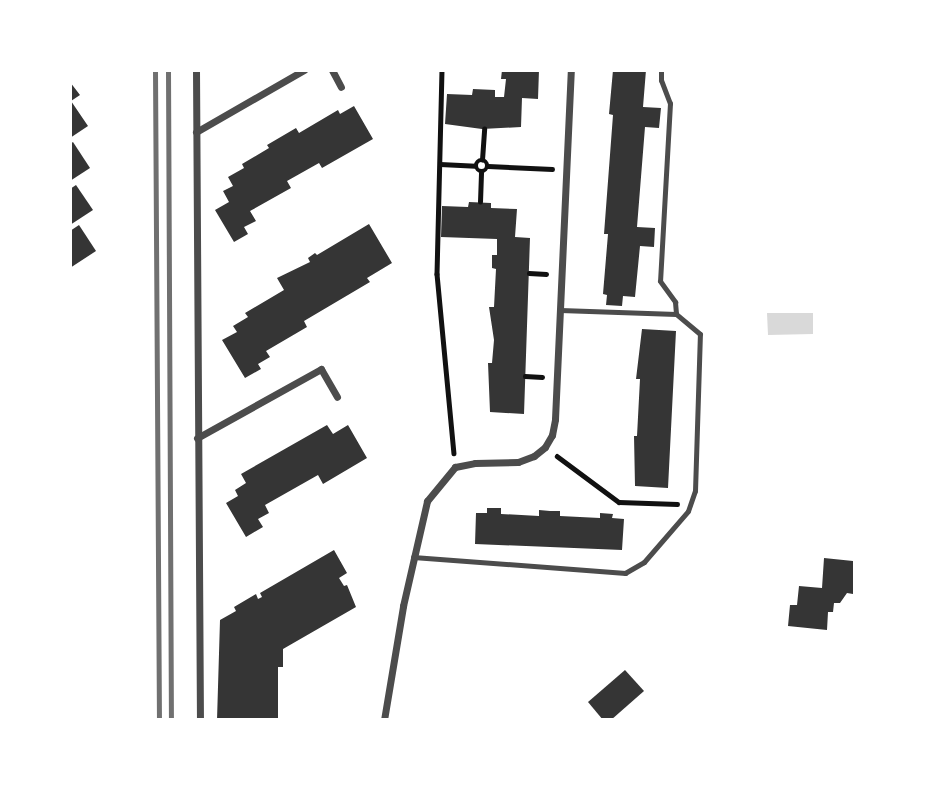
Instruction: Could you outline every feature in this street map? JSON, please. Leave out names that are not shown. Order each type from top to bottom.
[{"type":"street","points":[[196,70],[200,720]]},
{"type":"street","points":[[196,132],[304,70]]},
{"type":"street","points":[[332,70],[341,87]]},
{"type":"street","points":[[384,720],[412,557],[427,501],[455,467],[475,463],[518,463],[534,456],[545,447],[555,419],[571,70]]},
{"type":"street","points":[[197,438],[321,369],[337,397]]},
{"type":"lane","points":[[661,70],[661,80],[670,103],[660,281],[675,302],[676,314]]},
{"type":"lane","points":[[412,557],[625,573],[644,562],[690,505],[695,491],[700,334],[676,314],[560,310]]},
{"type":"path","points":[[442,70],[437,274],[455,467]]},
{"type":"path","points":[[440,164],[475,166],[482,160],[484,129]]},
{"type":"path","points":[[482,160],[488,166],[547,169]]},
{"type":"path","points":[[475,166],[481,173],[480,202]]},
{"type":"path","points":[[481,173],[488,166]]},
{"type":"path","points":[[545,447],[619,502],[690,505]]},
{"type":"shaded area","points":[[767,313],[813,313],[813,334],[768,335]]},
{"type":"building","points":[[502,70],[539,70],[538,99],[522,98],[521,127],[482,129],[445,124],[447,94],[472,95],[473,89],[495,90],[495,97],[504,97],[506,79],[501,79]]},
{"type":"building","points":[[613,70],[646,70],[643,107],[661,108],[659,128],[645,127],[637,227],[655,228],[654,247],[640,246],[635,297],[623,296],[622,306],[606,305],[607,295],[603,294],[608,234],[604,234],[613,115],[609,114]]},
{"type":"building","points":[[70,82],[80,95],[71,101],[88,126],[70,138]]},
{"type":"building","points":[[354,106],[373,139],[322,168],[319,163],[287,181],[291,188],[250,211],[256,221],[244,227],[248,234],[234,242],[215,210],[229,202],[223,191],[233,186],[228,177],[244,168],[242,164],[269,148],[267,145],[296,128],[299,133],[338,110],[340,114]]},
{"type":"building","points":[[73,142],[90,168],[70,181],[70,144]]},
{"type":"building","points":[[76,185],[93,210],[70,225],[70,189]]},
{"type":"building","points":[[469,202],[491,203],[491,208],[517,209],[515,237],[530,238],[524,414],[490,412],[488,363],[492,363],[494,340],[489,307],[494,307],[496,269],[492,268],[492,255],[497,255],[497,239],[441,237],[442,206],[468,207]]},
{"type":"building","points":[[369,224],[392,263],[367,278],[370,282],[304,321],[307,327],[266,351],[270,357],[258,364],[261,369],[245,378],[222,340],[237,332],[233,326],[248,317],[245,313],[284,290],[277,278],[310,262],[308,258],[315,253],[317,255]]},
{"type":"building","points":[[79,225],[96,251],[70,268],[70,231]]},
{"type":"building","points":[[642,329],[676,331],[668,488],[635,486],[634,436],[637,436],[640,379],[636,379]]},
{"type":"building","points":[[327,425],[333,434],[348,425],[367,458],[323,484],[318,475],[265,505],[269,513],[258,519],[263,527],[246,537],[226,503],[238,496],[235,490],[246,483],[241,474]]},
{"type":"building","points":[[487,508],[501,508],[501,514],[539,516],[539,510],[560,511],[560,516],[600,518],[600,513],[613,514],[612,518],[624,519],[622,550],[475,544],[476,513],[487,513]]},
{"type":"building","points":[[334,550],[347,573],[339,578],[344,586],[347,585],[356,607],[283,649],[283,667],[278,667],[278,720],[217,720],[220,620],[236,611],[234,607],[256,594],[258,599],[262,597],[260,593]]},
{"type":"building","points":[[824,558],[853,561],[853,594],[847,593],[840,603],[834,603],[833,612],[828,612],[827,630],[788,626],[790,605],[797,605],[799,586],[822,588]]},
{"type":"building","points":[[625,670],[644,691],[611,720],[603,720],[588,702]]},
{"type":"railway","points":[[155,70],[159,720]]},
{"type":"railway","points":[[168,70],[171,720]]}]
